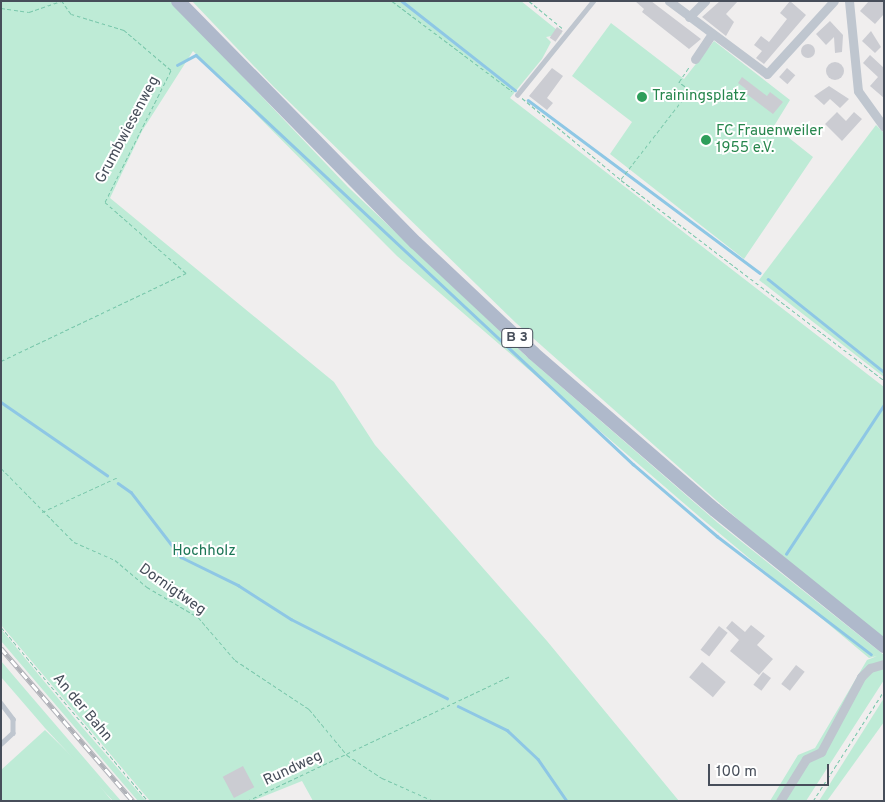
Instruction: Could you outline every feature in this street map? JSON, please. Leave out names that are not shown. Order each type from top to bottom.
[{"type":"main road","name":"B 3","points":[[178,1],[402,229],[533,353],[715,510],[884,646]]},
{"type":"street","points":[[669,1],[767,74],[834,1]]},
{"type":"street","points":[[689,17],[705,1]]},
{"type":"street","points":[[849,1],[858,91],[884,127]]},
{"type":"street","points":[[695,59],[712,34]]},
{"type":"street","points":[[780,801],[806,759],[820,752],[861,677],[870,668],[884,664]]},
{"type":"lane","points":[[517,95],[593,1]]},
{"type":"lane","points":[[1,703],[13,719],[13,733],[1,744]]},
{"type":"path","points":[[1,8],[29,12],[62,1]]},
{"type":"path","name":"Grumbwiesenweg","points":[[1,361],[186,272],[105,202],[171,70],[124,30],[71,14],[62,1]]},
{"type":"path","points":[[392,1],[517,95],[621,179],[884,380]]},
{"type":"path","points":[[529,1],[568,33]]},
{"type":"path","points":[[621,179],[690,90],[680,82],[695,59]]},
{"type":"path","name":"Dornigtweg","points":[[1,468],[41,512],[74,542],[115,560],[147,587],[198,618],[235,660],[309,709],[347,755],[382,778],[434,801]]},
{"type":"path","points":[[41,512],[118,477]]},
{"type":"path","name":"An der Bahn","points":[[1,627],[148,801]]},
{"type":"path","name":"Rundweg","points":[[247,801],[510,676]]},
{"type":"path","points":[[813,801],[884,691]]},
{"type":"green space","name":"Hochholz","points":[[1,1],[171,1],[348,187],[526,356],[718,523],[884,655],[884,680],[806,801],[770,801],[798,755],[815,748],[867,660],[877,656],[869,658],[701,518],[397,256],[193,51],[142,131],[110,198],[334,382],[375,445],[547,641],[679,801],[313,801],[302,781],[252,801],[150,801],[1,625]]},
{"type":"green space","points":[[192,1],[521,1],[562,34],[546,37],[551,42],[542,59],[510,98],[884,387],[884,639],[742,523],[516,323],[273,86]]},
{"type":"green space","name":"FC Frauenweiler 1955 e.V.","points":[[611,23],[684,79],[714,41],[790,100],[774,126],[813,157],[744,259],[610,154],[632,122],[572,76]]},
{"type":"green space","points":[[876,125],[884,133],[884,377],[759,280]]},
{"type":"green space","points":[[1,629],[146,801],[138,801],[1,641]]},
{"type":"green space","points":[[1,661],[121,801],[113,801],[45,728],[1,677]]},
{"type":"green space","points":[[884,698],[884,722],[827,801],[819,801]]},
{"type":"green space","points":[[45,730],[89,773],[112,801],[1,801],[1,770]]},
{"type":"building","points":[[635,1],[651,1],[701,39],[689,49],[642,12],[644,9]]},
{"type":"building","points":[[720,1],[738,1],[726,14],[734,22],[726,36],[702,17]]},
{"type":"building","points":[[790,1],[806,15],[764,64],[756,58],[762,51],[754,45],[761,36],[769,42],[787,19],[780,13]]},
{"type":"building","points":[[869,1],[884,1],[884,14],[875,24],[860,11]]},
{"type":"building","points":[[830,21],[843,35],[842,52],[835,53],[834,37],[826,45],[816,34]]},
{"type":"building","points":[[557,27],[563,31],[556,42],[550,38]]},
{"type":"building","points":[[871,31],[881,47],[875,53],[862,41]]},
{"type":"building","points":[[808,44],[813,46],[815,51],[813,56],[808,58],[803,56],[801,51],[803,46]]},
{"type":"building","points":[[870,55],[884,68],[884,98],[870,86],[878,77],[863,63]]},
{"type":"building","points":[[835,62],[841,65],[844,71],[841,77],[835,80],[829,77],[826,71],[829,65]]},
{"type":"building","points":[[552,68],[563,76],[547,98],[553,103],[547,110],[529,96]]},
{"type":"building","points":[[787,68],[795,75],[787,84],[779,77]]},
{"type":"building","points":[[742,77],[767,96],[770,92],[783,102],[773,114],[744,92],[746,89],[738,83]]},
{"type":"building","points":[[829,86],[849,99],[840,108],[830,99],[824,105],[814,96]]},
{"type":"building","points":[[837,112],[846,121],[854,112],[862,119],[842,141],[825,124]]},
{"type":"building","points":[[732,621],[745,632],[751,625],[765,636],[757,645],[773,659],[759,675],[730,651],[739,640],[726,628]]},
{"type":"building","points":[[719,626],[728,633],[709,656],[701,650]]},
{"type":"building","points":[[702,662],[726,682],[713,697],[689,677]]},
{"type":"building","points":[[796,665],[805,672],[790,691],[781,684]]},
{"type":"building","points":[[763,672],[771,678],[761,691],[753,685]]},
{"type":"building","points":[[243,766],[254,787],[234,798],[223,777]]},
{"type":"waterway","points":[[402,1],[515,90]]},
{"type":"waterway","points":[[177,65],[196,55],[633,464],[717,536],[871,654]]},
{"type":"waterway","points":[[528,100],[760,273]]},
{"type":"waterway","points":[[768,279],[884,372]]},
{"type":"waterway","points":[[1,402],[107,475]]},
{"type":"waterway","points":[[786,554],[884,405]]},
{"type":"waterway","points":[[118,483],[131,492],[181,557],[238,585],[291,619],[447,698]]},
{"type":"waterway","points":[[458,706],[507,730],[538,759],[567,801]]},
{"type":"railway","points":[[1,648],[133,801]]},
{"type":"place","name":"Trainingsplatz","points":[[642,97]]},
{"type":"place","name":"FC Frauenweiler 1955 e.V.","points":[[706,140]]}]
